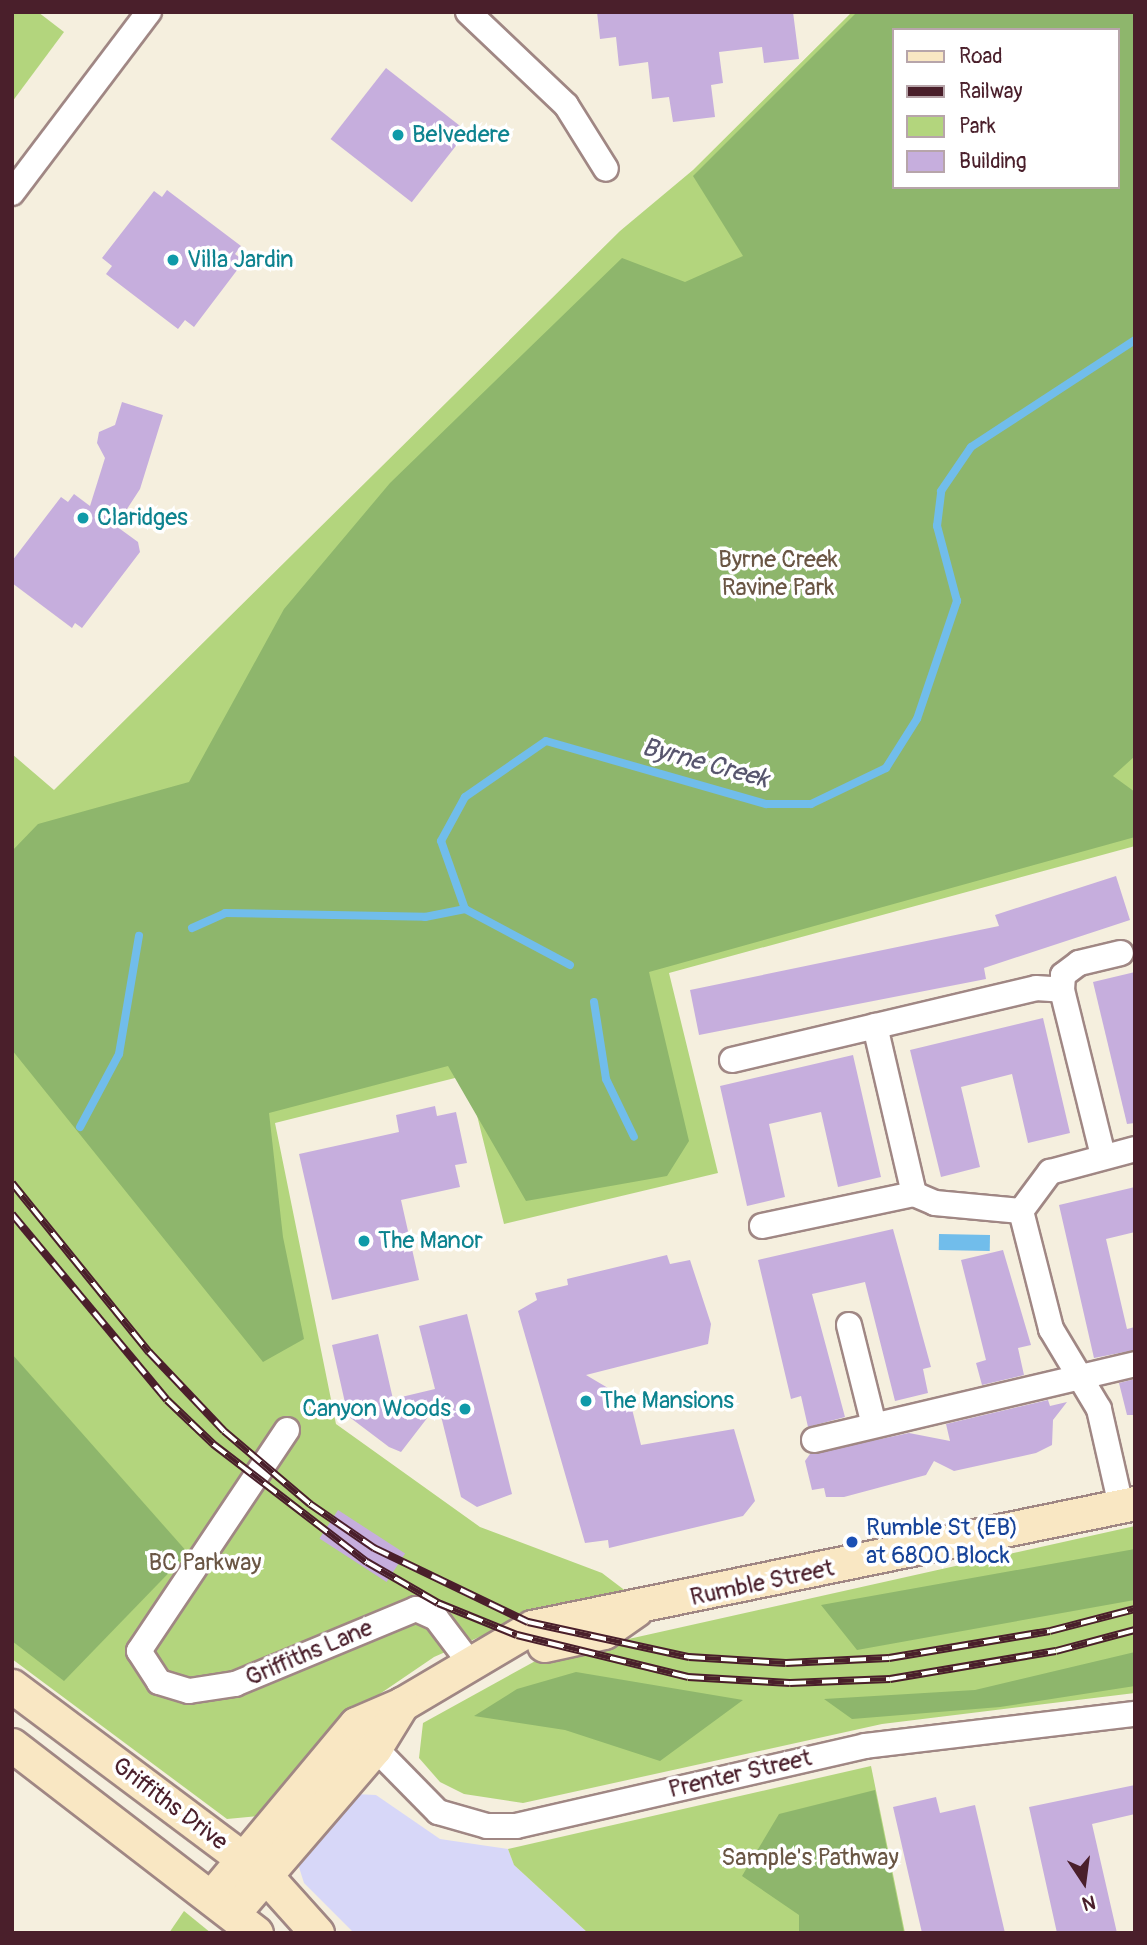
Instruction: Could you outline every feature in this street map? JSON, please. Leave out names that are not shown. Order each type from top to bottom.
[{"type":"street","points":[[12,193],[149,12]]},
{"type":"street","points":[[468,12],[566,105],[606,169]]},
{"type":"street","points":[[1103,1156],[1062,990],[1063,975],[1079,963],[1121,953]]},
{"type":"street","points":[[732,1060],[1036,988],[1062,990]]},
{"type":"street","points":[[875,1027],[914,1195]]},
{"type":"street","points":[[1021,1211],[1050,1172],[1135,1149]]},
{"type":"street","points":[[762,1226],[914,1195],[935,1203],[1021,1211]]},
{"type":"street","points":[[1021,1211],[1051,1329],[1083,1376],[1099,1409],[1128,1504]]},
{"type":"street","points":[[849,1325],[874,1425]]},
{"type":"street","points":[[814,1440],[1135,1364]]},
{"type":"street","name":"Griffiths Lane","points":[[287,1430],[139,1651],[159,1682],[189,1691],[235,1684],[416,1609],[436,1618],[470,1663]]},
{"type":"street","name":"Rumble Street","points":[[234,1914],[254,1867],[356,1724],[402,1704],[470,1663],[514,1641],[532,1627],[579,1613],[636,1610],[1128,1504]]},
{"type":"street","name":"Griffiths Drive","points":[[12,1686],[254,1867],[317,1933]]},
{"type":"street","name":"Rumble Street","points":[[254,1867],[375,1748],[402,1704]]},
{"type":"street","name":"Prenter Street","points":[[375,1748],[438,1812],[487,1826],[516,1826],[865,1746],[1135,1714]]},
{"type":"street","name":"Griffiths Drive","points":[[12,1745],[234,1914]]},
{"type":"shaded area","points":[[355,1794],[376,1795],[440,1839],[508,1849],[514,1865],[588,1933],[354,1933],[304,1883],[298,1864]]},
{"type":"green space","points":[[12,12],[38,12],[64,32],[12,102]]},
{"type":"green space","name":"Byrne Creek Ravine Park","points":[[852,12],[1135,12],[1135,846],[669,973],[718,1173],[504,1224],[467,1075],[275,1123],[336,1424],[480,1527],[602,1573],[627,1592],[527,1616],[434,1657],[365,1704],[259,1816],[227,1819],[12,1659],[12,754],[54,790],[620,231],[693,170]]},
{"type":"green space","name":"Byrne Creek Ravine Park","points":[[857,12],[1135,12],[1135,756],[1113,776],[1135,792],[1135,837],[649,972],[689,1141],[667,1176],[526,1201],[448,1066],[269,1113],[283,1237],[304,1339],[263,1362],[12,1050],[12,851],[38,824],[189,782],[284,609],[390,483],[622,258],[685,282],[743,256],[693,176]]},
{"type":"green space","points":[[12,1354],[188,1553],[64,1681],[12,1641]]},
{"type":"green space","points":[[1135,1526],[1135,1693],[882,1724],[523,1803],[464,1794],[440,1782],[419,1758],[423,1723],[539,1659]]},
{"type":"green space","points":[[1135,1549],[1135,1600],[857,1650],[821,1605]]},
{"type":"green space","points":[[1135,1652],[1135,1686],[1000,1707],[852,1719],[824,1699],[975,1690]]},
{"type":"green space","points":[[576,1672],[743,1700],[660,1761],[565,1730],[474,1716],[517,1689]]},
{"type":"green space","name":"Sample's Pathway","points":[[871,1766],[905,1933],[588,1933],[514,1865],[508,1849]]},
{"type":"green space","points":[[875,1790],[904,1933],[799,1933],[799,1915],[742,1876],[779,1814]]},
{"type":"green space","points":[[184,1911],[211,1933],[169,1933]]},
{"type":"water","points":[[939,1234],[990,1235],[990,1251],[939,1250]]},
{"type":"building","points":[[597,12],[793,12],[799,59],[764,63],[762,47],[719,52],[723,83],[711,85],[715,117],[673,122],[669,97],[652,99],[648,62],[619,66],[616,37],[600,39]]},
{"type":"building","name":"Belvedere","points":[[386,68],[467,131],[412,202],[331,139]]},
{"type":"building","name":"Villa Jardin","points":[[167,190],[241,246],[235,254],[244,261],[194,327],[185,320],[178,329],[106,274],[112,266],[102,258],[154,191],[162,197]]},
{"type":"building","name":"Claridges","points":[[122,402],[163,415],[140,489],[116,526],[138,542],[140,552],[82,628],[75,623],[72,628],[12,583],[12,561],[61,497],[68,502],[74,494],[90,506],[105,458],[97,443],[99,432],[115,425]]},
{"type":"building","points":[[1116,876],[1130,920],[984,968],[986,979],[699,1035],[690,990],[999,926],[995,915]]},
{"type":"building","points":[[1135,972],[1135,1123],[1127,1124],[1093,982]]},
{"type":"building","points":[[1043,1018],[1070,1133],[1028,1143],[1012,1074],[961,1087],[980,1167],[941,1177],[910,1050]]},
{"type":"building","points":[[853,1055],[881,1177],[838,1187],[821,1112],[769,1124],[785,1197],[747,1206],[720,1086]]},
{"type":"building","name":"The Manor","points":[[435,1106],[437,1116],[456,1112],[467,1163],[455,1165],[460,1187],[401,1200],[419,1280],[332,1300],[299,1154],[399,1132],[396,1115]]},
{"type":"building","points":[[1135,1187],[1135,1232],[1106,1239],[1127,1329],[1135,1327],[1135,1350],[1094,1358],[1059,1205]]},
{"type":"building","points":[[893,1229],[931,1367],[923,1369],[928,1393],[895,1401],[865,1282],[812,1294],[845,1417],[808,1427],[801,1396],[791,1399],[758,1260]]},
{"type":"building","points":[[1003,1250],[1031,1345],[1018,1348],[1024,1375],[982,1385],[976,1363],[986,1360],[961,1260]]},
{"type":"building","name":"The Mansions","points":[[667,1255],[670,1264],[690,1260],[711,1324],[708,1344],[586,1375],[630,1401],[641,1445],[734,1429],[755,1501],[743,1516],[609,1548],[608,1540],[585,1543],[518,1311],[537,1300],[535,1293],[568,1285],[567,1279]]},
{"type":"building","points":[[467,1314],[512,1494],[477,1507],[461,1497],[438,1404],[401,1452],[389,1447],[348,1416],[332,1345],[378,1334],[393,1399],[435,1389],[419,1326]]},
{"type":"building","points":[[1135,1379],[1135,1415],[1127,1415],[1119,1383]]},
{"type":"building","points":[[1048,1400],[1050,1406],[1067,1402],[1053,1420],[1052,1445],[1036,1453],[954,1471],[934,1461],[926,1475],[844,1497],[826,1497],[824,1488],[812,1490],[805,1461],[810,1454],[909,1433],[950,1441],[946,1424]]},
{"type":"building","points":[[338,1510],[405,1554],[387,1582],[319,1539]]},
{"type":"building","points":[[1135,1785],[1135,1814],[1092,1824],[1117,1933],[1057,1933],[1029,1807]]},
{"type":"building","points":[[936,1797],[940,1813],[975,1805],[1005,1933],[922,1933],[893,1807]]},
{"type":"waterway","name":"Byrne Creek","points":[[192,928],[225,913],[425,917],[465,909],[441,841],[465,797],[546,741],[766,804],[811,804],[886,768],[917,719],[957,601],[937,526],[941,491],[971,447],[1135,340]]},
{"type":"waterway","points":[[465,909],[570,965]]},
{"type":"waterway","name":"Byrne Creek","points":[[80,1127],[119,1054],[139,936]]},
{"type":"waterway","points":[[594,1002],[606,1079],[634,1137]]},
{"type":"railway","points":[[12,1183],[149,1352],[224,1431],[310,1504],[374,1548],[528,1622],[689,1657],[786,1663],[889,1658],[1050,1631],[1135,1609]]},
{"type":"railway","points":[[12,1214],[167,1400],[213,1444],[367,1562],[438,1603],[517,1635],[688,1677],[790,1683],[890,1679],[1056,1651],[1135,1630]]},
{"type":"place","name":"Belvedere","points":[[398,135]]},
{"type":"place","name":"Villa Jardin","points":[[173,260]]},
{"type":"place","name":"Claridges","points":[[83,518]]},
{"type":"place","name":"The Manor","points":[[364,1241]]},
{"type":"place","name":"The Mansions","points":[[586,1401]]},
{"type":"place","name":"Canyon Woods","points":[[465,1409]]},
{"type":"place","name":"Rumble St (EB) at 6800 Block","points":[[852,1542]]},
{"type":"park label","name":"BC Parkway","points":[[205,1563]]}]
